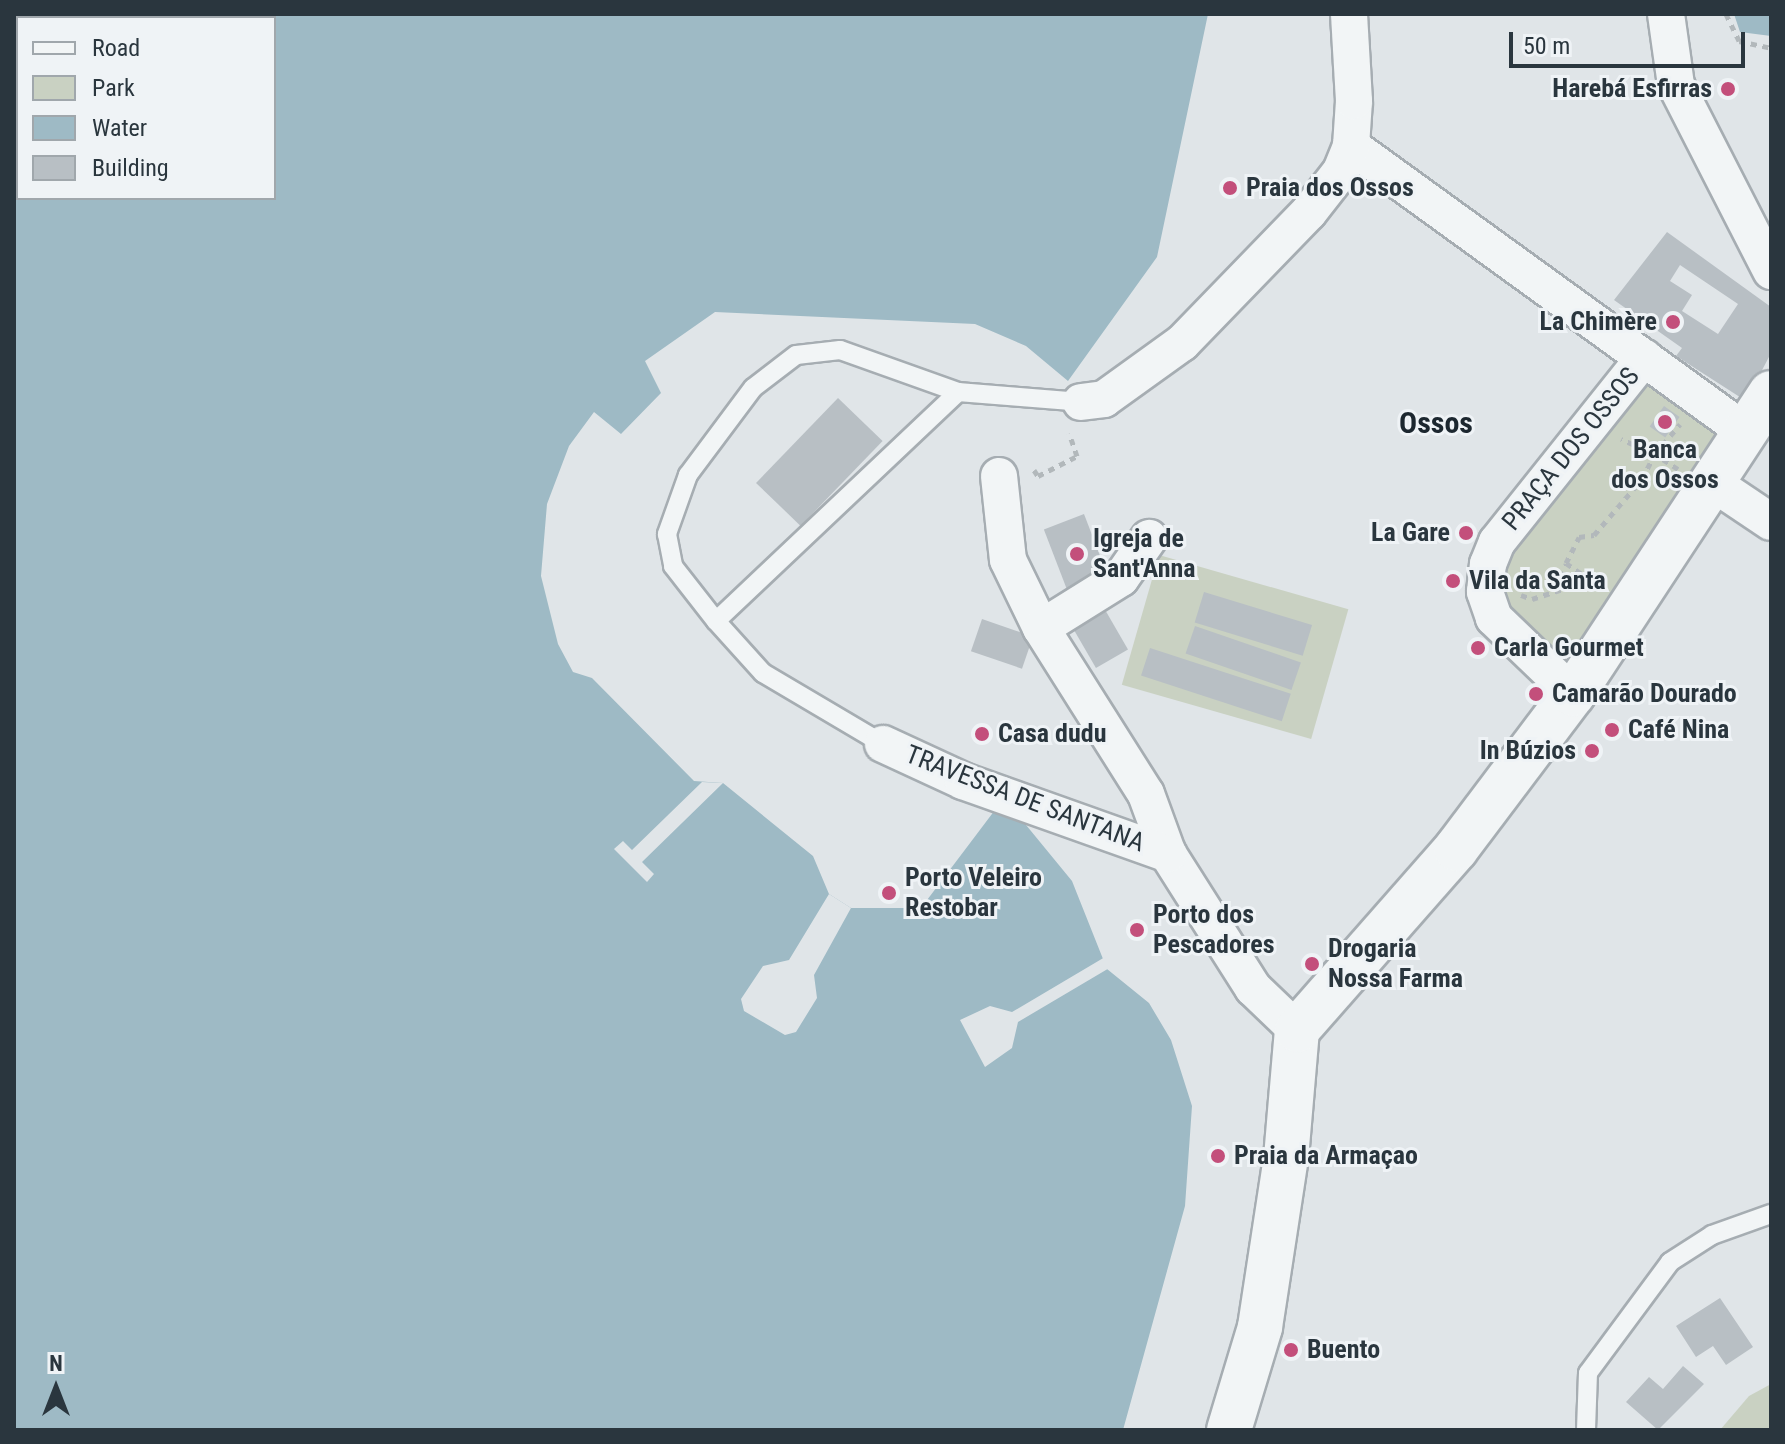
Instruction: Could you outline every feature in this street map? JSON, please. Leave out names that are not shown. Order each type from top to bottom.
[{"type":"street","points":[[1092,400],[1182,343],[1309,212],[1341,171],[1351,146],[1354,101],[1349,14]]},
{"type":"street","points":[[1666,14],[1676,85],[1771,271]]},
{"type":"street","points":[[1351,146],[1744,431]]},
{"type":"street","name":"PRAÇA DOS OSSOS","points":[[1485,592],[1497,542],[1644,358]]},
{"type":"street","points":[[1229,1430],[1260,1327],[1286,1158],[1297,1030],[1456,849],[1573,694],[1710,481],[1771,393]]},
{"type":"street","name":"TRAVESSA DE SANTANA","points":[[999,476],[1008,560],[1041,628],[1146,794],[1168,854],[1253,988],[1297,1030]]},
{"type":"street","points":[[1710,481],[1771,522]]},
{"type":"street","points":[[1041,628],[1121,578],[1149,538]]},
{"type":"street","points":[[1485,592],[1494,618],[1573,694]]},
{"type":"street","name":"TRAVESSA DE SANTANA","points":[[883,744],[963,781],[1168,854]]},
{"type":"lane","points":[[883,744],[763,673],[716,621],[673,566],[667,534],[688,475],[753,388],[796,355],[840,350],[958,392],[1092,400]]},
{"type":"lane","points":[[716,621],[958,392]]},
{"type":"lane","points":[[1586,1430],[1588,1373],[1670,1262],[1712,1235],[1771,1214]]},
{"type":"path","points":[[1726,14],[1739,41],[1771,48]]},
{"type":"path","points":[[999,476],[1026,456],[1038,476],[1077,456],[1066,435],[1092,400]]},
{"type":"path","points":[[1485,592],[1502,589],[1532,599],[1562,589],[1566,563],[1579,537],[1594,535],[1642,479],[1655,454],[1591,424]]},
{"type":"green space","points":[[1647,372],[1735,437],[1579,667],[1509,615],[1502,589],[1511,553]]},
{"type":"green space","points":[[1159,555],[1348,609],[1311,739],[1122,685]]},
{"type":"green space","points":[[1771,1384],[1771,1430],[1720,1430],[1749,1396]]},
{"type":"water","points":[[14,14],[1208,14],[1157,257],[1068,381],[1026,346],[975,324],[715,312],[645,361],[661,393],[621,434],[594,412],[569,446],[547,504],[541,576],[558,644],[573,672],[592,678],[694,781],[723,783],[813,856],[829,894],[851,908],[921,908],[1004,798],[1072,881],[1107,969],[1149,1003],[1171,1040],[1192,1106],[1185,1206],[1123,1430],[14,1430]]},
{"type":"water","points":[[1734,14],[1771,14],[1771,36],[1740,32]]},
{"type":"pier","points":[[702,782],[723,783],[642,862],[654,874],[647,882],[614,849],[623,841],[632,850]]},
{"type":"pier","points":[[829,894],[851,908],[814,975],[817,998],[796,1032],[785,1035],[744,1011],[741,999],[763,966],[789,960]]},
{"type":"pier","points":[[1105,957],[1111,967],[1018,1022],[1012,1048],[985,1067],[960,1020],[990,1006],[1012,1012]]},
{"type":"building","name":"La Chimère","points":[[1667,232],[1771,307],[1771,353],[1746,401],[1676,356],[1682,348],[1614,300]],"holes":[[[1680,265],[1738,304],[1718,334],[1682,311],[1692,295],[1670,281]]]},
{"type":"building","points":[[838,398],[883,441],[801,526],[756,483]]},
{"type":"building","name":"Banca dos Ossos","points":[[1664,406],[1680,417],[1665,437],[1650,426]]},
{"type":"building","name":"Igreja de Sant'Anna","points":[[1084,514],[1109,578],[1069,594],[1044,529]]},
{"type":"building","points":[[1204,592],[1312,625],[1303,656],[1195,623]]},
{"type":"building","points":[[1104,608],[1128,650],[1096,668],[1072,626]]},
{"type":"building","points":[[982,619],[1033,637],[1022,669],[971,651]]},
{"type":"building","points":[[1195,626],[1301,662],[1291,690],[1186,653]]},
{"type":"building","points":[[1150,648],[1291,694],[1282,721],[1141,676]]},
{"type":"building","points":[[1720,1298],[1753,1347],[1726,1365],[1713,1346],[1696,1357],[1676,1326]]},
{"type":"building","points":[[1683,1366],[1704,1384],[1658,1430],[1626,1402],[1649,1377],[1663,1389]]},
{"type":"place","name":"Harebá Esfirras","points":[[1728,89]]},
{"type":"place","name":"Praia dos Ossos","points":[[1230,188]]},
{"type":"place","name":"La Chimère","points":[[1673,322]]},
{"type":"place","name":"Banca dos Ossos","points":[[1665,422]]},
{"type":"place","name":"La Gare","points":[[1466,533]]},
{"type":"place","name":"Igreja de Sant'Anna","points":[[1077,554]]},
{"type":"place","name":"Vila da Santa","points":[[1453,581]]},
{"type":"place","name":"Carla Gourmet","points":[[1478,648]]},
{"type":"place","name":"Camarão Dourado","points":[[1536,694]]},
{"type":"place","name":"Café Nina","points":[[1612,730]]},
{"type":"place","name":"Casa dudu","points":[[982,734]]},
{"type":"place","name":"In Búzios","points":[[1592,751]]},
{"type":"place","name":"Porto Veleiro Restobar","points":[[889,893]]},
{"type":"place","name":"Porto dos Pescadores","points":[[1137,930]]},
{"type":"place","name":"Drogaria Nossa Farma","points":[[1312,964]]},
{"type":"place","name":"Praia da Armaçao","points":[[1218,1156]]},
{"type":"place","name":"Buento","points":[[1291,1350]]},
{"type":"district","name":"Ossos","points":[[1436,423]]}]
